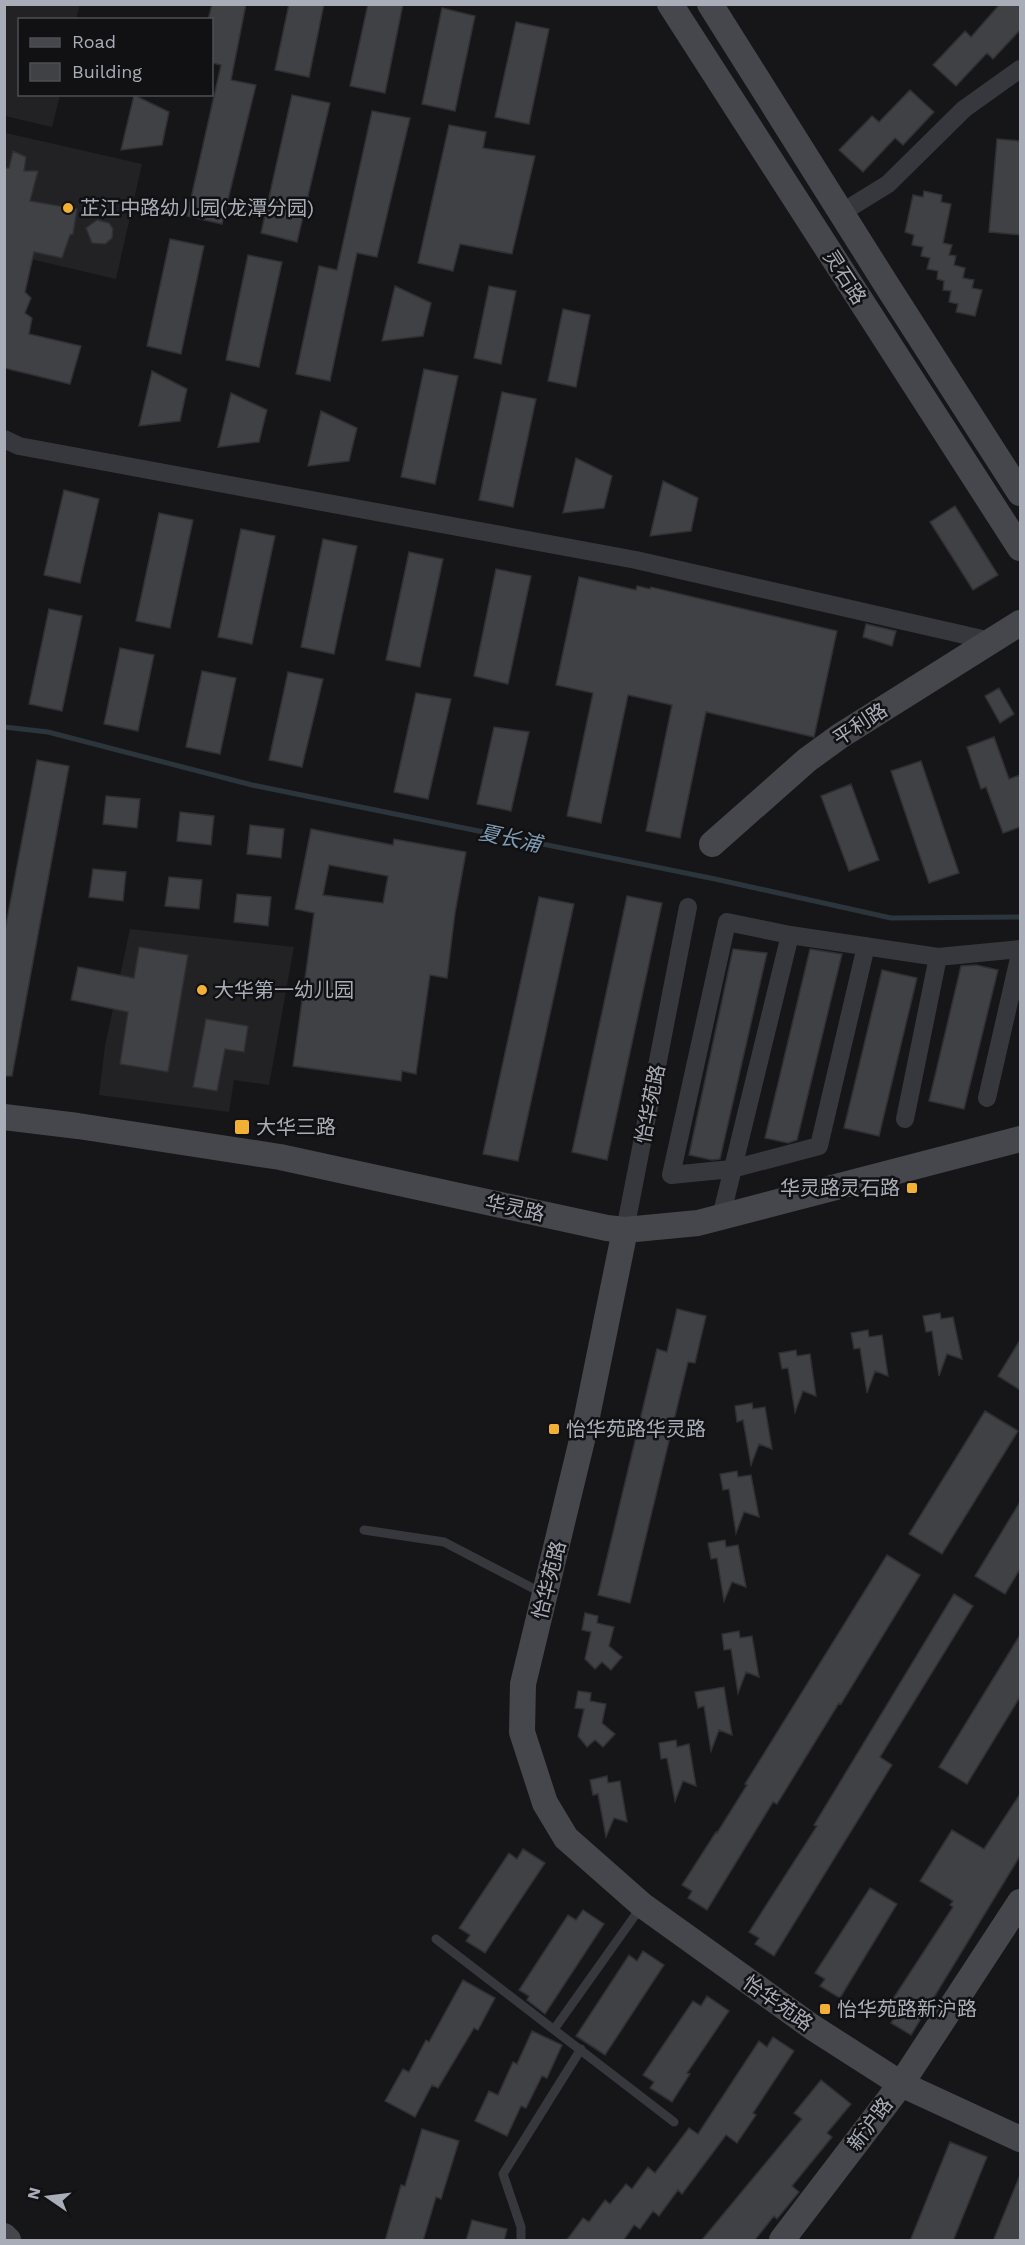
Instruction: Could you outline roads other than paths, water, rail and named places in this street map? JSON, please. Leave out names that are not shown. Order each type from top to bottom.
[{"type":"main road","name":"灵石路","points":[[670,4],[1020,548]]},
{"type":"main road","name":"灵石路","points":[[710,4],[1020,493]]},
{"type":"main road","name":"平利路","points":[[711,844],[807,760],[840,736],[1020,623]]},
{"type":"main road","name":"华灵路","points":[[4,1118],[78,1126],[280,1157],[606,1228],[625,1230],[698,1223],[1020,1139]]},
{"type":"main road","name":"怡华苑路","points":[[625,1230],[583,1436],[524,1684],[522,1732],[545,1803],[566,1838],[642,1905],[812,2027],[901,2084]]},
{"type":"main road","points":[[901,2084],[1020,1902]]},
{"type":"main road","name":"新沪路","points":[[782,2241],[901,2084],[1020,2139]]},
{"type":"main road","points":[[4,2236],[8,2241]]},
{"type":"street","points":[[841,213],[888,184],[964,109],[1020,69]]},
{"type":"street","points":[[4,439],[19,446],[636,560],[991,641]]},
{"type":"street","name":"怡华苑路","points":[[625,1230],[688,907]]},
{"type":"street","points":[[866,946],[819,1146],[732,1169],[671,1174],[727,922],[790,935],[866,946],[938,957],[1020,949]]},
{"type":"street","points":[[721,1217],[790,935]]},
{"type":"street","points":[[987,1098],[1020,954]]},
{"type":"street","points":[[905,1119],[938,957]]},
{"type":"lane","points":[[364,1530],[444,1542],[546,1595]]},
{"type":"lane","points":[[555,2028],[642,1905]]},
{"type":"lane","points":[[436,1939],[555,2028],[674,2122]]},
{"type":"lane","points":[[521,2241],[521,2227],[503,2174],[581,2049]]},
{"type":"waterway","name":"夏长浦","points":[[4,727],[48,732],[252,785],[715,879],[891,918],[1020,917]]},
{"type":"place","name":"芷江中路幼儿园(龙潭分园)","points":[[68,208]]},
{"type":"place","name":"大华第一幼儿园","points":[[202,990]]},
{"type":"place","name":"大华三路","points":[[242,1127]]},
{"type":"place","name":"华灵路灵石路","points":[[912,1188]]},
{"type":"place","name":"怡华苑路华灵路","points":[[554,1429]]},
{"type":"place","name":"怡华苑路新沪路","points":[[825,2009]]}]
